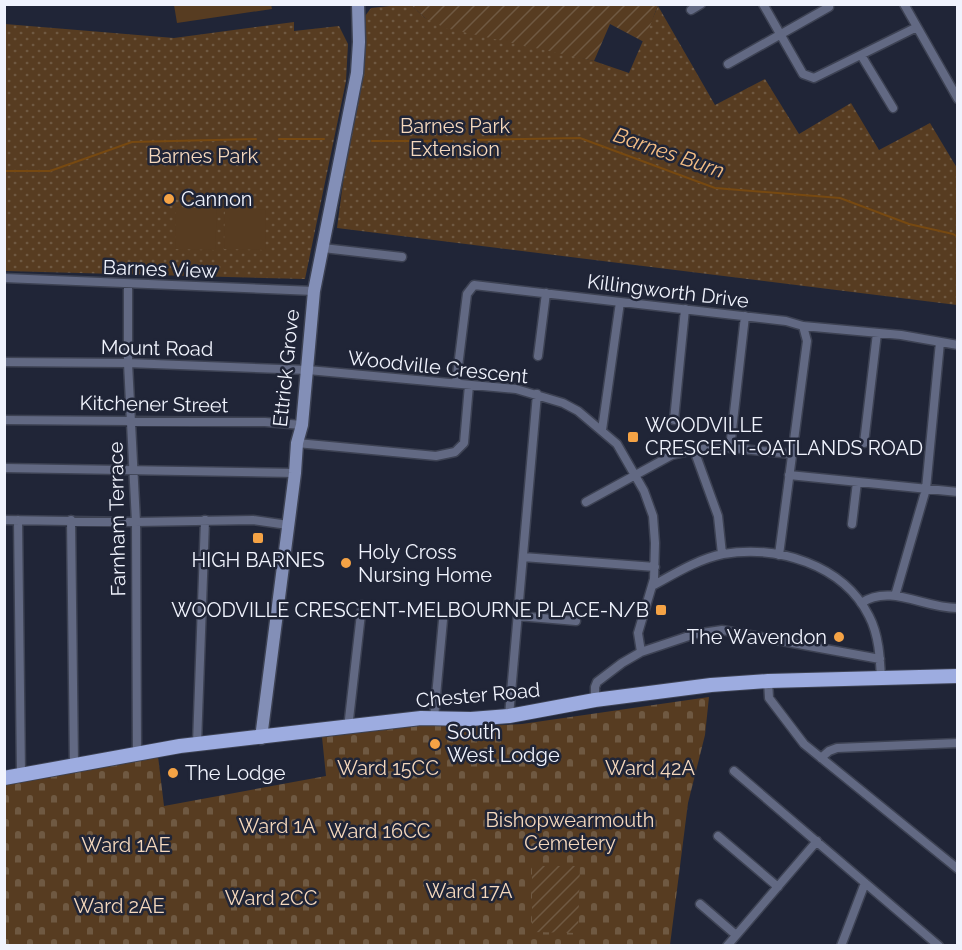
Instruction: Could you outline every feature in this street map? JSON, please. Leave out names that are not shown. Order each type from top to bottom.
[{"type":"main road","name":"Chester Road","points":[[4,778],[197,744],[434,718],[471,719],[509,716],[595,700],[711,685],[768,681],[957,676]]},
{"type":"street","name":"Ettrick Grove","points":[[261,738],[297,444],[302,425],[314,291],[357,73],[358,4]]},
{"type":"street","points":[[691,10],[701,4]]},
{"type":"street","points":[[763,4],[803,74],[814,78],[917,27]]},
{"type":"street","points":[[904,4],[957,99]]},
{"type":"street","points":[[728,64],[829,7]]},
{"type":"street","points":[[861,55],[893,108]]},
{"type":"street","points":[[323,248],[402,257]]},
{"type":"street","name":"Barnes View","points":[[4,278],[314,291]]},
{"type":"street","name":"Farnham Terrace","points":[[128,284],[128,363],[136,522],[137,753]]},
{"type":"street","name":"Killingworth Drive","points":[[456,383],[467,294],[474,285],[786,321],[803,326],[878,333],[957,345]]},
{"type":"street","points":[[538,356],[546,293]]},
{"type":"street","points":[[602,430],[620,302]]},
{"type":"street","points":[[674,420],[685,309]]},
{"type":"street","points":[[730,448],[745,316]]},
{"type":"street","points":[[779,555],[807,342],[803,326]]},
{"type":"street","points":[[864,443],[878,333]]},
{"type":"street","points":[[895,596],[926,489],[940,342]]},
{"type":"street","name":"Mount Road","points":[[4,362],[128,363],[308,370]]},
{"type":"street","name":"Woodville Crescent","points":[[308,370],[516,389],[563,403],[578,411],[602,430],[616,444],[636,476],[653,516],[656,543],[655,567],[652,586],[638,633],[641,652]]},
{"type":"street","points":[[297,444],[436,456],[455,452],[464,443],[469,385]]},
{"type":"street","points":[[509,716],[537,394]]},
{"type":"street","name":"Kitchener Street","points":[[4,420],[265,422],[302,425]]},
{"type":"street","points":[[586,502],[672,455],[694,450],[730,448],[792,454]]},
{"type":"street","points":[[694,450],[718,516],[722,554]]},
{"type":"street","points":[[4,468],[295,473]]},
{"type":"street","points":[[789,475],[957,492]]},
{"type":"street","points":[[852,524],[857,482]]},
{"type":"street","points":[[4,520],[136,522],[253,520],[288,525]]},
{"type":"street","points":[[18,520],[21,775]]},
{"type":"street","points":[[71,520],[74,765]]},
{"type":"street","points":[[197,744],[206,520]]},
{"type":"street","points":[[652,586],[686,567],[722,554],[764,552],[806,562],[840,580],[869,615],[880,659],[881,679]]},
{"type":"street","points":[[523,557],[655,567]]},
{"type":"street","points":[[861,603],[877,596],[895,596],[935,606],[957,608]]},
{"type":"street","points":[[348,728],[362,605]]},
{"type":"street","points":[[518,616],[576,621]]},
{"type":"street","points":[[434,718],[443,620]]},
{"type":"street","points":[[595,700],[597,682],[641,652],[695,634],[722,630],[880,659]]},
{"type":"street","points":[[768,681],[769,698],[804,744],[957,869]]},
{"type":"street","points":[[821,758],[837,748],[957,743]]},
{"type":"street","points":[[734,771],[939,945]]},
{"type":"street","points":[[718,836],[778,887]]},
{"type":"street","points":[[727,945],[817,841]]},
{"type":"street","points":[[841,945],[866,883]]},
{"type":"street","points":[[700,904],[736,935]]},
{"type":"green space","points":[[271,4],[272,9],[177,23],[174,5]]},
{"type":"green space","name":"Barnes Park Extension","points":[[411,5],[425,18],[594,61],[629,73],[658,6],[715,105],[765,79],[799,134],[851,103],[879,150],[930,123],[957,168],[957,305],[337,228],[365,16],[371,8]]},
{"type":"green space","points":[[411,5],[658,5],[644,42],[610,24],[594,61],[445,28],[425,18]]},
{"type":"green space","name":"Barnes Park","points":[[294,22],[294,31],[339,26],[348,44],[346,81],[305,279],[5,271],[5,24],[174,38]]},
{"type":"green space","points":[[176,207],[217,209],[215,250],[175,249]]},
{"type":"green space","points":[[225,209],[266,210],[265,250],[224,249]]},
{"type":"green space","name":"Bishopwearmouth Cemetery","points":[[709,697],[705,735],[688,803],[670,945],[5,946],[5,784],[158,756],[164,806],[326,776],[322,737],[415,725],[522,724]]},
{"type":"green space","points":[[532,866],[580,866],[578,933],[532,932]]},
{"type":"waterway","name":"Barnes Burn","points":[[473,140],[580,138],[715,188],[840,198],[909,224],[958,237]]},
{"type":"waterway","name":"Barnes Burn","points":[[4,171],[50,171],[132,142],[256,139]]},
{"type":"waterway","name":"Barnes Burn","points":[[279,139],[324,139]]},
{"type":"waterway","points":[[372,141],[452,141]]},
{"type":"place","name":"Cannon","points":[[169,199]]},
{"type":"place","name":"WOODVILLE CRESCENT-OATLANDS ROAD","points":[[633,437]]},
{"type":"place","name":"HIGH BARNES","points":[[258,538]]},
{"type":"place","name":"Holy Cross Nursing Home","points":[[346,563]]},
{"type":"place","name":"WOODVILLE CRESCENT-MELBOURNE PLACE-N/B","points":[[661,610]]},
{"type":"place","name":"The Wavendon","points":[[839,637]]},
{"type":"place","name":"South West Lodge","points":[[435,744]]},
{"type":"place","name":"The Lodge","points":[[173,773]]},
{"type":"park label","name":"Ward 15CC","points":[[388,768]]},
{"type":"park label","name":"Ward 42A","points":[[650,768]]},
{"type":"park label","name":"Ward 1A","points":[[277,826]]},
{"type":"park label","name":"Ward 16CC","points":[[379,831]]},
{"type":"park label","name":"Ward 1AE","points":[[126,845]]},
{"type":"park label","name":"Ward 17A","points":[[469,891]]},
{"type":"park label","name":"Ward 2CC","points":[[271,898]]},
{"type":"park label","name":"Ward 2AE","points":[[119,906]]}]
